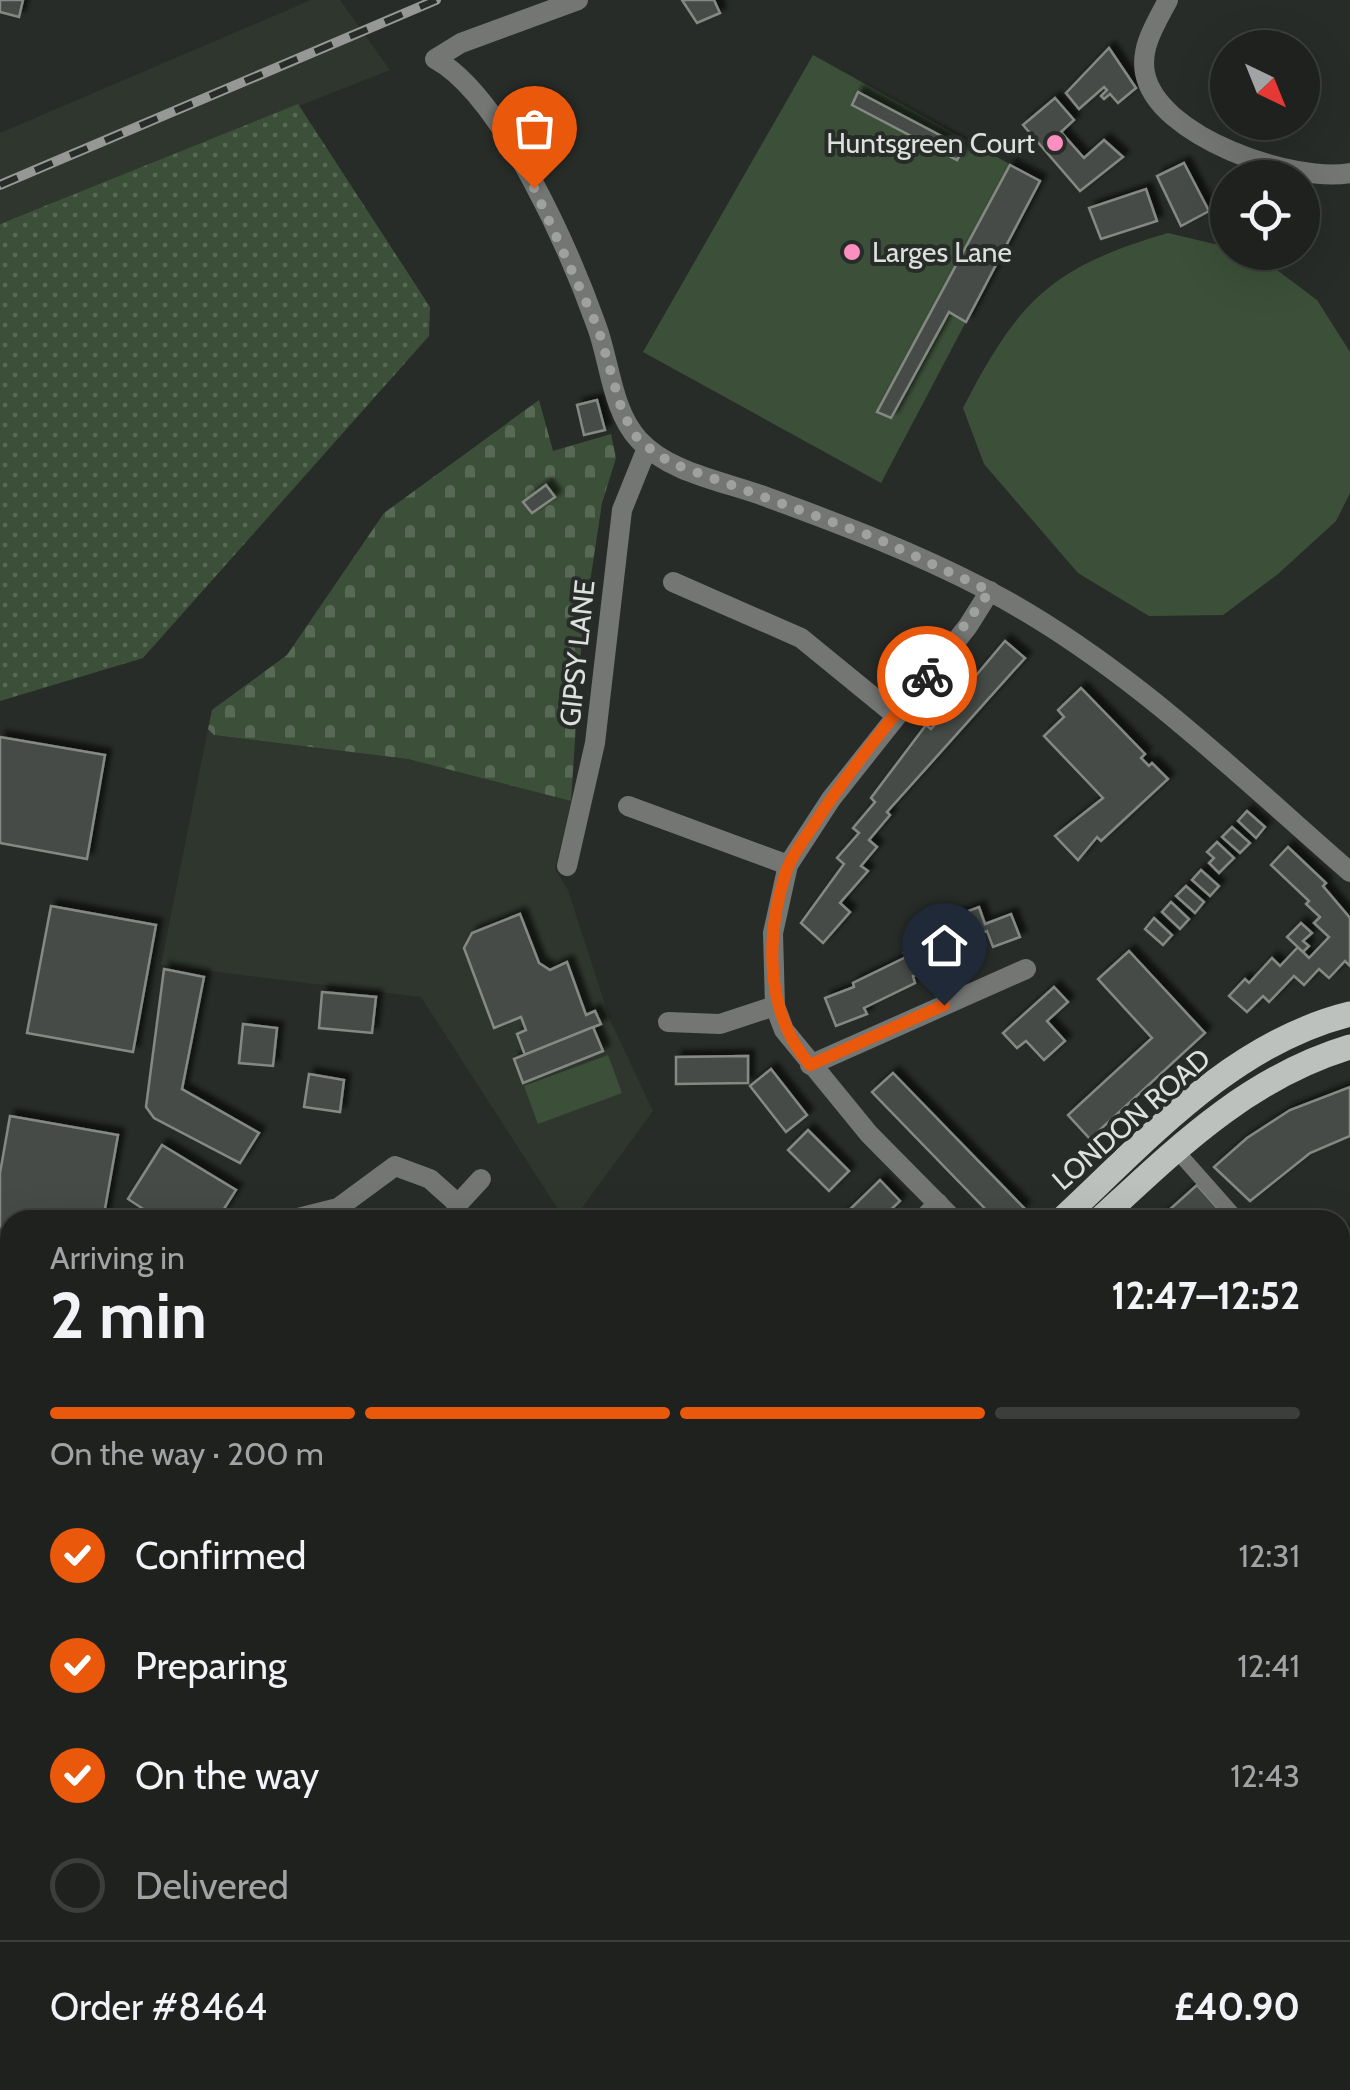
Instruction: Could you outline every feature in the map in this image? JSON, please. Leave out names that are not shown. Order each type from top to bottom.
[{"type":"main road","points":[[1310,1028],[1350,1000]]},
{"type":"main road","name":"LONDON ROAD","points":[[1071,1210],[1138,1146],[1226,1073],[1310,1028],[1350,1014]]},
{"type":"main road","name":"LONDON ROAD","points":[[1110,1210],[1224,1109],[1286,1072],[1350,1048]]},
{"type":"street","points":[[578,0],[461,43],[435,59],[457,71],[508,138],[598,328],[623,414],[647,448],[671,463],[876,538],[990,591],[1123,678],[1350,872]]},
{"type":"street","points":[[1168,0],[1149,37],[1144,70],[1149,86],[1167,112],[1238,153],[1283,170],[1350,173]]},
{"type":"street","name":"GIPSY LANE","points":[[567,866],[595,744],[622,510],[647,448]]},
{"type":"street","points":[[673,582],[801,638],[894,714]]},
{"type":"street","points":[[945,1210],[810,1065],[784,1030],[776,1006],[773,934],[788,866],[894,714],[968,626],[990,591]]},
{"type":"street","points":[[628,806],[788,866]]},
{"type":"street","points":[[810,1065],[1026,970]]},
{"type":"street","points":[[668,1022],[720,1024],[776,1006]]},
{"type":"street","points":[[1184,1159],[1229,1210]]},
{"type":"street","points":[[329,1210],[338,1208],[395,1166],[430,1179],[454,1210]]},
{"type":"street","points":[[458,1210],[481,1179]]},
{"type":"street","points":[[931,1210],[938,1203]]},
{"type":"shaded area","points":[[311,0],[340,0],[390,70],[0,224],[0,133]]},
{"type":"shaded area","points":[[208,729],[214,735],[408,759],[571,801],[555,869],[568,890],[610,1020],[653,1111],[580,1210],[559,1210],[421,997],[161,965]]},
{"type":"green space","name":"Larges Lane","points":[[813,55],[1040,181],[881,483],[643,352]]},
{"type":"green space","points":[[298,104],[430,307],[429,336],[143,658],[0,701],[0,224]]},
{"type":"green space","points":[[1168,233],[1210,243],[1210,270],[1277,270],[1317,300],[1350,352],[1350,493],[1336,521],[1278,574],[1223,615],[1149,616],[1078,573],[984,464],[963,408],[1002,340],[1042,293],[1066,275],[1128,246]]},
{"type":"green space","points":[[539,400],[553,451],[611,434],[616,458],[602,503],[582,635],[571,801],[408,759],[214,735],[208,729],[212,710],[287,655],[384,513]]},
{"type":"green space","points":[[608,1055],[622,1093],[538,1124],[524,1086]]},
{"type":"building","points":[[0,0],[23,0],[19,17],[0,12]]},
{"type":"building","points":[[682,0],[714,0],[720,13],[697,23]]},
{"type":"building","name":"Huntsgreen Court","points":[[1109,48],[1136,88],[1118,103],[1110,94],[1104,99],[1101,96],[1107,90],[1104,87],[1079,109],[1066,93]]},
{"type":"building","points":[[858,92],[964,148],[957,160],[852,105]]},
{"type":"building","name":"Huntsgreen Court","points":[[1055,98],[1074,120],[1061,132],[1084,158],[1104,140],[1123,157],[1080,191],[1023,125]]},
{"type":"building","points":[[1184,163],[1209,211],[1181,226],[1157,176]]},
{"type":"building","points":[[1010,165],[1040,181],[966,322],[949,312],[891,418],[877,412]]},
{"type":"building","points":[[1146,189],[1157,221],[1101,239],[1089,208]]},
{"type":"building","points":[[597,400],[605,430],[584,435],[577,405]]},
{"type":"building","points":[[546,485],[555,497],[532,513],[523,502]]},
{"type":"building","points":[[1005,641],[1025,658],[887,812],[890,815],[869,840],[877,847],[861,866],[868,871],[840,903],[850,912],[823,943],[801,923],[844,864],[837,858],[859,833],[853,828],[875,802],[871,798],[926,725],[931,729]]},
{"type":"building","points":[[1081,688],[1145,754],[1141,758],[1168,779],[1101,841],[1097,837],[1078,860],[1055,836],[1103,798],[1044,736],[1064,717],[1058,710]]},
{"type":"building","points":[[0,737],[105,755],[87,859],[0,843]]},
{"type":"building","points":[[1247,811],[1265,827],[1256,838],[1238,821]]},
{"type":"building","points":[[1232,827],[1250,843],[1240,853],[1222,837]]},
{"type":"building","points":[[1217,842],[1234,858],[1219,873],[1209,863],[1214,858],[1207,852]]},
{"type":"building","points":[[1288,847],[1326,883],[1323,886],[1350,918],[1350,966],[1345,961],[1329,978],[1319,969],[1304,985],[1294,976],[1269,1002],[1263,996],[1247,1012],[1229,996],[1245,979],[1249,983],[1272,958],[1280,966],[1298,947],[1309,958],[1329,937],[1314,923],[1320,917],[1306,904],[1309,901],[1271,865]]},
{"type":"building","points":[[1201,870],[1219,886],[1210,896],[1192,880]]},
{"type":"building","points":[[1186,886],[1204,902],[1195,913],[1176,896]]},
{"type":"building","points":[[1171,902],[1189,919],[1180,929],[1162,912]]},
{"type":"building","points":[[51,906],[156,925],[133,1052],[27,1033]]},
{"type":"building","points":[[979,907],[985,924],[1011,914],[1020,937],[993,947],[987,931],[935,951],[940,966],[913,976],[915,983],[864,1008],[867,1014],[836,1026],[825,998],[854,987],[853,983],[906,957],[904,953],[931,942],[925,927]]},
{"type":"building","points":[[520,914],[539,963],[550,970],[567,962],[586,1015],[595,1011],[601,1024],[525,1055],[517,1034],[526,1030],[521,1017],[494,1028],[464,948],[472,933]]},
{"type":"building","points":[[1154,918],[1172,935],[1163,945],[1145,929]]},
{"type":"building","points":[[1301,923],[1312,933],[1303,941],[1309,946],[1303,952],[1287,937]]},
{"type":"building","points":[[1129,951],[1205,1033],[1090,1139],[1068,1115],[1152,1038],[1098,979]]},
{"type":"building","points":[[164,969],[204,977],[182,1089],[259,1133],[240,1163],[154,1118],[146,1107]]},
{"type":"building","points":[[1054,987],[1068,1002],[1047,1021],[1065,1041],[1044,1060],[1026,1041],[1017,1048],[1003,1033]]},
{"type":"building","points":[[322,992],[376,997],[372,1033],[319,1028]]},
{"type":"building","points":[[243,1024],[277,1028],[273,1066],[239,1063]]},
{"type":"building","points":[[593,1027],[603,1051],[523,1083],[514,1059]]},
{"type":"building","points":[[748,1056],[748,1083],[676,1084],[676,1057]]},
{"type":"building","points":[[771,1069],[807,1115],[786,1132],[750,1086]]},
{"type":"building","points":[[893,1073],[1024,1208],[986,1210],[872,1092]]},
{"type":"building","points":[[309,1074],[344,1080],[340,1112],[304,1107]]},
{"type":"building","points":[[1350,1087],[1350,1136],[1310,1153],[1250,1201],[1214,1167],[1247,1138],[1290,1110]]},
{"type":"building","points":[[10,1116],[118,1135],[105,1210],[0,1210],[0,1173]]},
{"type":"building","points":[[808,1130],[849,1171],[829,1191],[788,1150]]},
{"type":"building","points":[[162,1145],[236,1190],[223,1210],[145,1210],[128,1199]]},
{"type":"building","points":[[880,1180],[900,1201],[891,1210],[849,1210]]},
{"type":"building","points":[[1197,1185],[1219,1210],[1169,1210]]},
{"type":"railway","points":[[0,185],[436,0]]},
{"type":"way so far","points":[[534,188],[598,328],[623,414],[639,441],[671,463],[876,538],[990,591],[968,626],[927,676]]},
{"type":"place","name":"Huntsgreen Court","points":[[1055,143]]},
{"type":"place","name":"Larges Lane","points":[[852,252]]},
{"type":"route","points":[[927,676],[831,799],[788,866],[773,934],[776,1006],[784,1030],[810,1065],[944,1005]]}]
